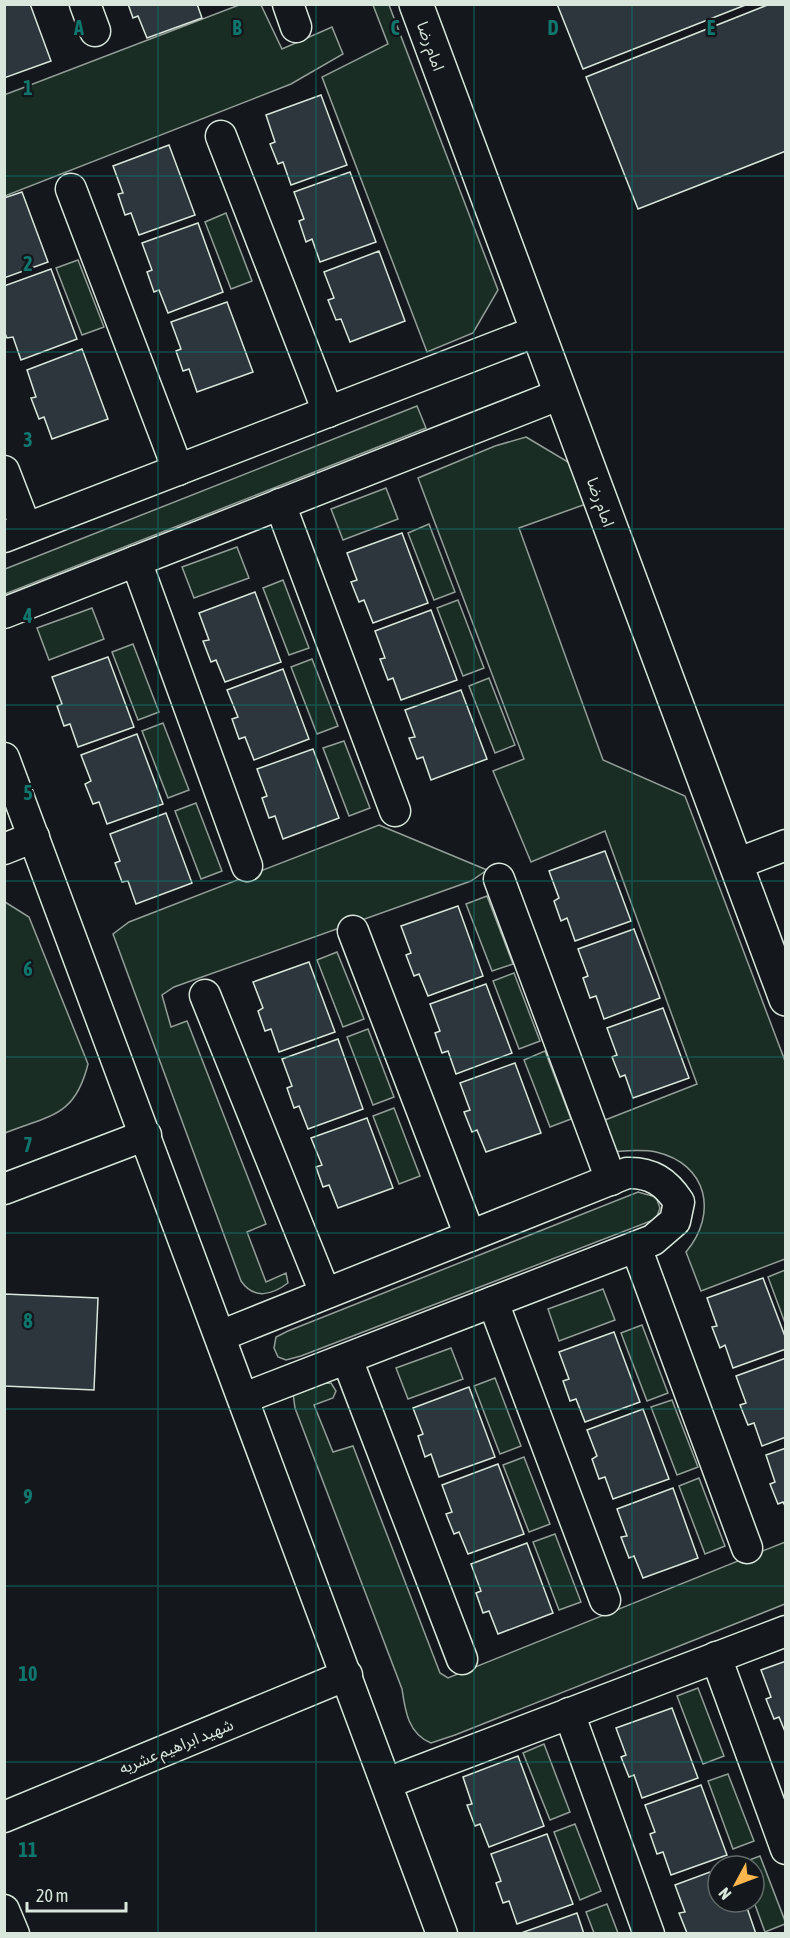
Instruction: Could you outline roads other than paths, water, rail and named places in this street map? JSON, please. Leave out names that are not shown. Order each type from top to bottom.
[{"type":"main road","name":"امام رضا","points":[[416,4],[786,999]]},
{"type":"street","points":[[221,136],[328,412]]},
{"type":"street","points":[[71,189],[177,470]]},
{"type":"street","points":[[4,471],[15,533],[537,332]]},
{"type":"street","points":[[4,613],[561,394]]},
{"type":"street","points":[[280,504],[395,811]]},
{"type":"street","points":[[136,561],[247,866]]},
{"type":"street","points":[[4,758],[442,1934]]},
{"type":"street","points":[[4,849],[34,837]]},
{"type":"street","points":[[736,864],[786,845]]},
{"type":"street","points":[[499,879],[610,1180]]},
{"type":"street","points":[[353,931],[470,1236]]},
{"type":"street","points":[[205,995],[326,1293]]},
{"type":"street","points":[[4,1189],[146,1135]]},
{"type":"street","points":[[220,1336],[627,1173],[644,1172],[669,1186],[679,1202],[675,1221],[665,1232],[636,1246],[244,1398]]},
{"type":"street","points":[[636,1246],[747,1548]]},
{"type":"street","points":[[493,1302],[605,1600]]},
{"type":"street","points":[[347,1359],[462,1659]]},
{"type":"street","points":[[387,1783],[786,1630]]},
{"type":"street","points":[[716,1657],[786,1849]]},
{"type":"street","name":"شهید ابراهیم عشریه","points":[[4,1817],[347,1675]]},
{"type":"street","points":[[569,1713],[649,1934]]},
{"type":"street","points":[[4,1910],[14,1934]]}]
